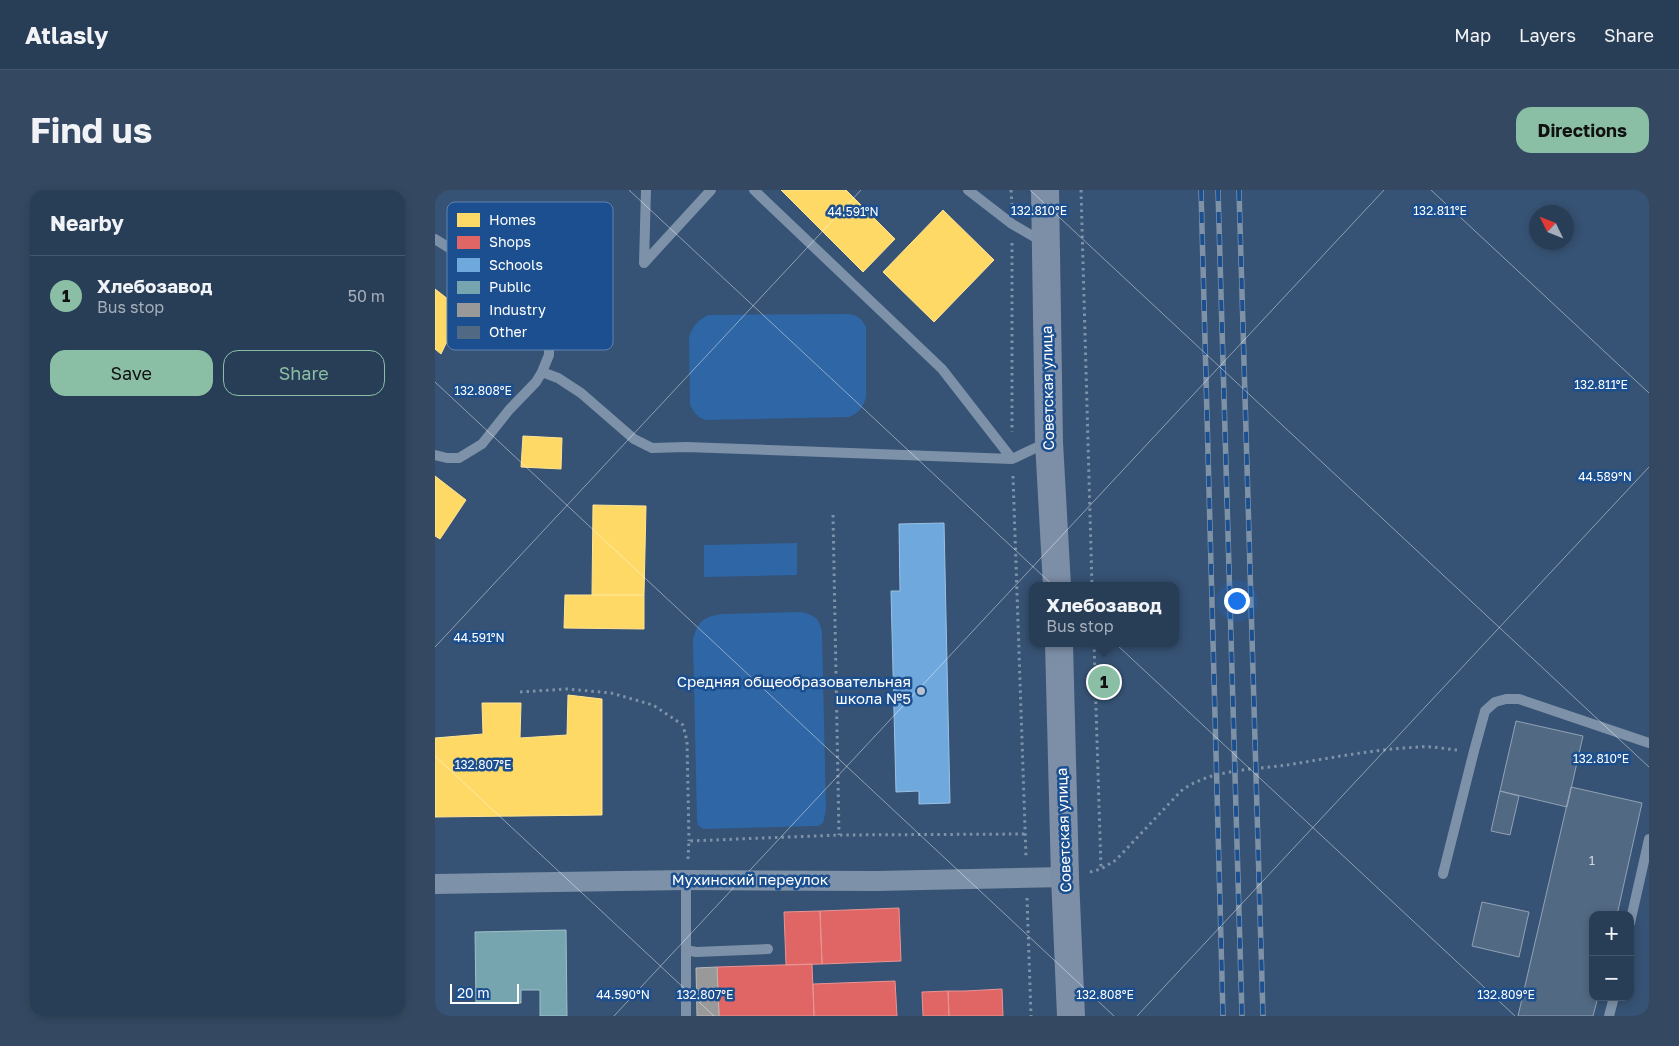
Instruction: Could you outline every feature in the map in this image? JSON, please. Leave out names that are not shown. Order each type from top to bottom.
[{"type":"main road","name":"Советская улица","points":[[1045,190],[1049,442],[1057,582]]},
{"type":"main road","name":"Советская улица","points":[[1059,647],[1065,877],[1071,1016]]},
{"type":"street","name":"Мухинский переулок","points":[[435,884],[686,880],[876,881],[1065,877]]},
{"type":"lane","points":[[646,193],[644,263],[711,190]]},
{"type":"lane","points":[[754,190],[942,369],[1012,459]]},
{"type":"lane","points":[[968,190],[1012,224],[1046,244]]},
{"type":"lane","points":[[435,239],[447,247]]},
{"type":"lane","points":[[435,455],[459,458],[482,444],[509,410],[536,382],[549,355],[549,350]]},
{"type":"lane","points":[[542,372],[558,378],[581,393],[634,439],[652,448],[1012,459],[1049,442]]},
{"type":"lane","points":[[1443,874],[1485,711],[1495,702],[1506,699],[1519,699],[1649,743]]},
{"type":"lane","points":[[1633,911],[1649,839]]},
{"type":"lane","points":[[686,880],[686,1016]]},
{"type":"lane","points":[[686,950],[696,952],[768,949]]},
{"type":"lane","points":[[1609,1016],[1613,1001]]},
{"type":"path","points":[[1011,190],[1012,459],[1031,1016]]},
{"type":"path","points":[[1081,190],[1092,582]]},
{"type":"path","points":[[833,515],[839,835]]},
{"type":"path","points":[[1094,647],[1101,869]]},
{"type":"path","points":[[520,692],[567,689],[611,693],[653,705],[683,725],[687,741],[689,841],[686,880]]},
{"type":"path","points":[[1065,877],[1101,869],[1116,860],[1181,791],[1202,779],[1336,756],[1422,746],[1474,751]]},
{"type":"path","points":[[689,841],[839,835],[1025,834]]},
{"type":"shaded area","points":[[850,314],[859,318],[866,327],[866,397],[862,407],[855,414],[849,417],[706,420],[698,416],[693,410],[690,404],[689,337],[696,324],[704,317],[708,315]]},
{"type":"shaded area","points":[[797,543],[797,575],[704,577],[704,545]]},
{"type":"shaded area","points":[[801,612],[816,618],[822,633],[826,810],[823,823],[818,826],[703,829],[698,825],[697,820],[693,640],[697,628],[706,618],[722,614]]},
{"type":"building: Homes","points":[[781,190],[846,190],[895,239],[863,272]]},
{"type":"building: Homes","points":[[943,210],[994,260],[934,322],[883,272]]},
{"type":"building: Homes","points":[[435,289],[447,298],[447,341],[441,354],[435,349]]},
{"type":"building: Homes","points":[[523,436],[562,438],[561,469],[521,467]]},
{"type":"building: Homes","points":[[435,476],[466,500],[440,539],[435,536]]},
{"type":"building: Homes","points":[[593,505],[646,506],[644,595],[592,595]]},
{"type":"building: Homes","points":[[565,595],[644,595],[644,629],[564,628]]},
{"type":"building: Homes","points":[[568,695],[602,699],[602,815],[435,817],[435,738],[483,734],[482,703],[521,703],[520,738],[567,735]]},
{"type":"building: Shops","points":[[899,908],[901,961],[822,964],[820,911]]},
{"type":"building: Shops","points":[[820,911],[822,964],[786,965],[784,912]]},
{"type":"building: Shops","points":[[812,964],[814,1016],[719,1016],[717,967]]},
{"type":"building: Shops","points":[[895,981],[897,1016],[814,1016],[813,984]]},
{"type":"building: Shops","points":[[1002,989],[1003,1016],[949,1016],[948,991]]},
{"type":"building: Shops","points":[[948,991],[949,1016],[923,1016],[922,992]]},
{"type":"building: Schools","name":"Средняя общеобразовательная школа №5","points":[[944,523],[950,803],[919,804],[919,791],[896,792],[891,591],[900,591],[899,524]]},
{"type":"building: Public","points":[[566,930],[567,1016],[540,1016],[540,990],[521,990],[521,1003],[476,1003],[475,932]]},
{"type":"building: Industry","points":[[717,967],[719,1016],[697,1016],[696,968]]},
{"type":"building: Other","points":[[1516,721],[1583,736],[1567,807],[1500,791]]},
{"type":"building: Other","points":[[1571,787],[1642,803],[1618,911],[1589,911],[1589,1001],[1597,1001],[1593,1016],[1518,1016]]},
{"type":"building: Other","points":[[1500,791],[1519,796],[1510,835],[1491,831]]},
{"type":"building: Other","points":[[1482,902],[1529,912],[1519,957],[1472,946]]},
{"type":"railway","points":[[1201,190],[1223,1016]]},
{"type":"railway","points":[[1218,190],[1242,1016]]},
{"type":"railway","points":[[1239,190],[1263,1016]]},
{"type":"place","name":"Хлебозавод","points":[[1104,682]]},
{"type":"place","name":"Средняя общеобразовательная школа №5","points":[[921,691]]}]
